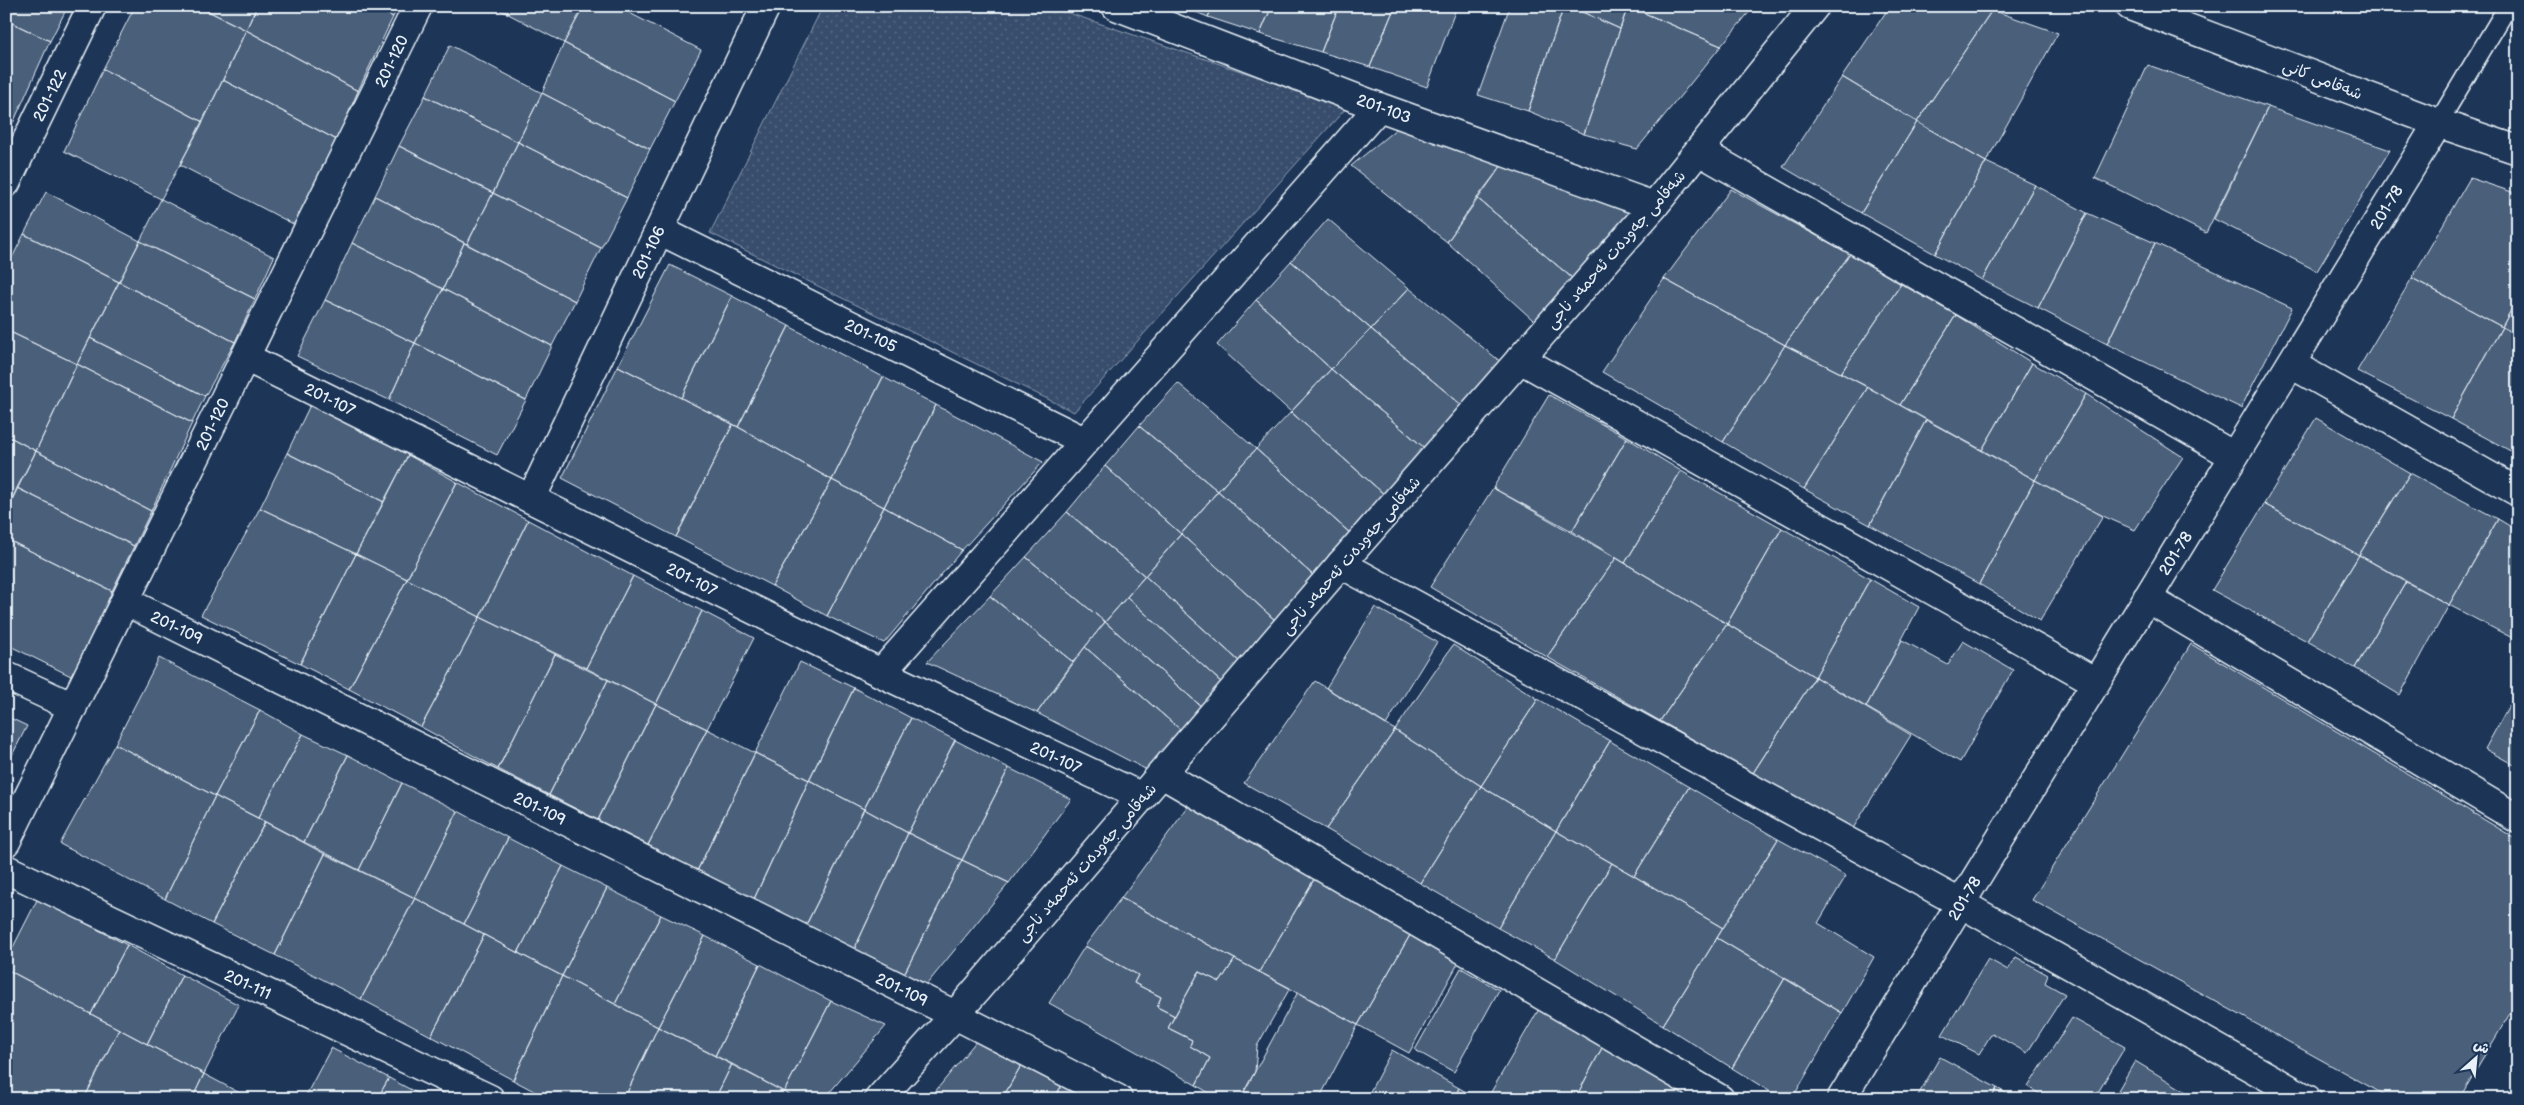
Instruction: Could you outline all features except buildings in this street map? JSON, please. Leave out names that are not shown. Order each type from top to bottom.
[{"type":"street","name":"201-122","points":[[6,183],[92,6]]},
{"type":"street","name":"201-120","points":[[6,842],[418,6]]},
{"type":"street","name":"201-106","points":[[531,499],[766,6]]},
{"type":"street","name":"201-103","points":[[1116,6],[1379,107],[1654,206]]},
{"type":"street","name":"شەقامی جەودەت ئەحمەد ناجی","points":[[879,1099],[955,1015],[1341,564],[1654,206],[1815,6]]},
{"type":"street","name":"شەقامی کانی","points":[[2130,6],[2438,123],[2518,150]]},
{"type":"street","points":[[881,673],[1379,107]]},
{"type":"street","name":"201-78","points":[[1841,1099],[2438,123]]},
{"type":"street","points":[[1699,151],[2234,456]]},
{"type":"street","name":"201-105","points":[[659,230],[1084,441]]},
{"type":"street","name":"201-107","points":[[245,357],[881,673],[1142,797]]},
{"type":"street","points":[[1520,359],[2096,682]]},
{"type":"street","points":[[2291,364],[2518,492]]},
{"type":"street","points":[[1341,564],[1960,903],[2308,1099]]},
{"type":"street","points":[[2147,598],[2518,819]]},
{"type":"street","name":"201-109","points":[[125,601],[955,1015],[1118,1099]]},
{"type":"street","points":[[6,676],[73,707]]},
{"type":"street","points":[[1162,774],[1720,1099]]},
{"type":"street","name":"201-111","points":[[6,869],[490,1099]]},
{"type":"lane","name":"201-78","points":[[2438,123],[2508,6]]},
{"type":"shaded area","points":[[823,6],[1048,6],[1347,107],[1074,412],[710,233]]}]
